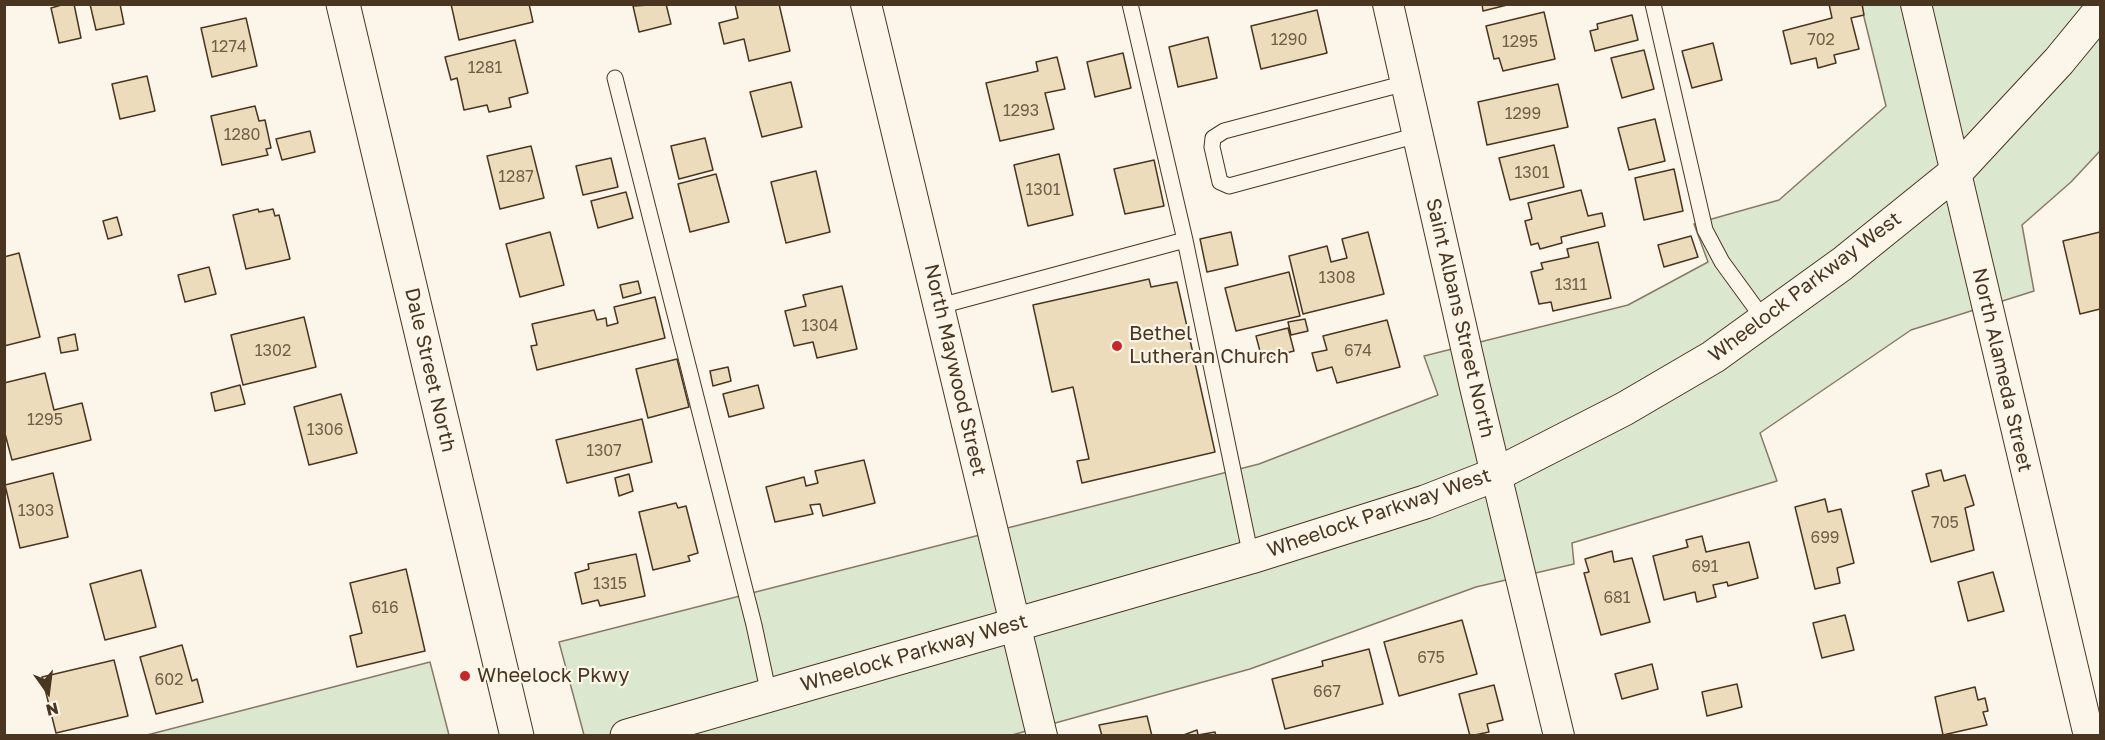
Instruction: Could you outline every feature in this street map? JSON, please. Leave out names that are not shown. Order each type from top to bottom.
[{"type":"street","name":"Dale Street North","points":[[343,4],[517,735]]},
{"type":"street","name":"North Maywood Street","points":[[866,4],[1041,735]]},
{"type":"street","name":"Saint Albans Street North","points":[[1388,4],[1559,735]]},
{"type":"street","name":"North Alameda Street","points":[[1916,4],[2089,735]]},
{"type":"street","name":"Wheelock Parkway West","points":[[627,735],[1251,557],[1425,502],[1497,474],[1624,409],[1713,357],[1842,264],[1956,172],[2059,61],[2100,11]]},
{"type":"lane","points":[[1130,4],[1185,240],[1251,557]]},
{"type":"lane","points":[[1653,4],[1705,230],[1722,262],[1765,321]]},
{"type":"lane","points":[[615,78],[754,626],[769,694]]},
{"type":"lane","points":[[1406,83],[1224,131],[1214,138],[1212,147],[1220,182],[1229,186],[1418,135]]},
{"type":"lane","points":[[939,306],[1185,240]]},
{"type":"green space","points":[[1861,5],[2100,5],[2100,151],[2071,182],[2022,225],[2034,291],[1911,330],[1760,433],[1777,481],[1572,543],[1574,564],[1476,587],[1250,669],[1012,735],[584,735],[559,642],[1259,464],[1438,395],[1424,356],[1628,305],[1708,262],[1694,224],[1779,200],[1886,106]]},
{"type":"green space","points":[[430,662],[449,735],[147,735]]},
{"type":"building","points":[[74,4],[81,38],[59,43],[51,8]]},
{"type":"building","points":[[90,4],[120,4],[124,24],[96,30]]},
{"type":"building","points":[[451,4],[529,4],[533,22],[459,40]]},
{"type":"building","points":[[666,4],[671,24],[639,32],[633,6]]},
{"type":"building","points":[[735,4],[779,4],[790,51],[749,61],[744,39],[724,44],[719,23],[738,18]]},
{"type":"building","points":[[1482,4],[1511,4],[1483,11]]},
{"type":"building","points":[[1829,4],[1862,4],[1864,15],[1851,18],[1859,49],[1834,55],[1836,63],[1818,68],[1816,58],[1791,64],[1783,31],[1832,18]]},
{"type":"building","points":[[1317,10],[1327,53],[1261,69],[1251,26]]},
{"type":"building","points":[[1544,12],[1555,59],[1503,71],[1499,58],[1494,59],[1486,26]]},
{"type":"building","points":[[1632,15],[1638,40],[1595,51],[1590,31],[1598,29],[1597,24]]},
{"type":"building","points":[[246,18],[257,66],[212,77],[201,28]]},
{"type":"building","points":[[1208,37],[1217,78],[1178,87],[1169,47]]},
{"type":"building","points":[[515,40],[528,93],[509,98],[511,107],[489,112],[487,105],[464,110],[457,78],[451,80],[445,57]]},
{"type":"building","points":[[1713,43],[1722,80],[1692,88],[1682,51]]},
{"type":"building","points":[[1644,50],[1654,89],[1622,98],[1611,58]]},
{"type":"building","points":[[1123,53],[1131,88],[1095,97],[1087,62]]},
{"type":"building","points":[[1057,57],[1065,89],[1045,93],[1054,129],[1000,141],[986,83],[1038,71],[1036,62]]},
{"type":"building","points":[[147,76],[155,111],[120,119],[112,84]]},
{"type":"building","points":[[791,82],[802,127],[762,137],[750,92]]},
{"type":"building","points":[[1558,84],[1568,127],[1487,145],[1478,102]]},
{"type":"building","points":[[255,106],[259,121],[265,120],[271,148],[266,149],[268,155],[222,165],[211,116]]},
{"type":"building","points":[[1655,119],[1665,161],[1629,170],[1618,128]]},
{"type":"building","points":[[310,131],[315,152],[282,160],[276,139]]},
{"type":"building","points":[[705,138],[713,170],[679,179],[671,146]]},
{"type":"building","points":[[1554,145],[1564,187],[1510,200],[1499,158]]},
{"type":"building","points":[[531,146],[544,198],[500,209],[487,156]]},
{"type":"building","points":[[1059,154],[1073,215],[1028,226],[1014,165]]},
{"type":"building","points":[[611,158],[618,187],[583,195],[576,166]]},
{"type":"building","points":[[1154,160],[1164,206],[1125,214],[1114,169]]},
{"type":"building","points":[[1674,169],[1683,211],[1644,220],[1635,178]]},
{"type":"building","points":[[816,171],[830,232],[786,243],[771,182]]},
{"type":"building","points":[[716,174],[729,222],[690,232],[678,184]]},
{"type":"building","points":[[1581,190],[1588,216],[1602,213],[1605,226],[1561,237],[1562,243],[1540,249],[1538,243],[1531,245],[1525,221],[1532,219],[1528,203]]},
{"type":"building","points":[[626,192],[633,218],[598,228],[591,201]]},
{"type":"building","points":[[258,209],[259,212],[273,209],[275,216],[279,215],[290,259],[246,269],[233,215]]},
{"type":"building","points":[[117,217],[122,235],[108,239],[103,221]]},
{"type":"building","points":[[550,232],[564,285],[520,297],[506,244]]},
{"type":"building","points":[[1231,232],[1238,265],[1207,272],[1200,239]]},
{"type":"building","points":[[1368,232],[1384,294],[1303,314],[1289,256],[1327,246],[1331,262],[1347,258],[1342,239]]},
{"type":"building","points":[[2100,232],[2100,309],[2080,314],[2063,241]]},
{"type":"building","points":[[1691,236],[1698,257],[1664,267],[1658,245]]},
{"type":"building","points":[[1598,242],[1611,298],[1553,311],[1551,302],[1539,304],[1531,272],[1543,269],[1541,263],[1569,257],[1567,249]]},
{"type":"building","points":[[19,253],[40,337],[4,346],[4,257]]},
{"type":"building","points":[[209,267],[216,294],[185,302],[178,275]]},
{"type":"building","points":[[1289,272],[1300,316],[1236,331],[1225,288]]},
{"type":"building","name":"Bethel Lutheran Church","points":[[1149,279],[1151,287],[1177,282],[1215,452],[1082,483],[1077,461],[1089,459],[1073,387],[1052,392],[1033,305]]},
{"type":"building","points":[[638,281],[641,293],[623,298],[620,285]]},
{"type":"building","points":[[842,286],[857,349],[817,358],[813,342],[794,346],[785,311],[806,306],[803,295]]},
{"type":"building","points":[[655,297],[665,338],[537,370],[531,346],[537,345],[532,324],[594,310],[597,320],[606,318],[607,326],[618,323],[614,307]]},
{"type":"building","points":[[304,317],[316,367],[243,385],[231,335]]},
{"type":"building","points":[[1305,319],[1308,331],[1291,335],[1288,322]]},
{"type":"building","points":[[1387,320],[1400,367],[1337,383],[1332,367],[1317,371],[1312,353],[1327,350],[1323,336]]},
{"type":"building","points":[[1288,328],[1294,351],[1262,359],[1256,336]]},
{"type":"building","points":[[75,334],[78,350],[61,353],[58,338]]},
{"type":"building","points":[[677,359],[689,407],[648,418],[636,369]]},
{"type":"building","points":[[728,367],[731,381],[713,386],[710,371]]},
{"type":"building","points":[[45,373],[54,410],[82,403],[91,440],[12,460],[4,430],[4,383]]},
{"type":"building","points":[[240,385],[245,404],[215,411],[211,393]]},
{"type":"building","points":[[758,385],[764,408],[729,417],[723,394]]},
{"type":"building","points":[[341,394],[357,453],[309,465],[294,407]]},
{"type":"building","points":[[642,419],[652,462],[567,483],[556,440]]},
{"type":"building","points":[[864,460],[875,503],[823,516],[820,504],[810,505],[813,514],[775,522],[766,487],[804,477],[806,486],[818,483],[815,471]]},
{"type":"building","points":[[1941,470],[1944,481],[1965,475],[1974,505],[1965,508],[1974,550],[1931,562],[1912,491],[1929,486],[1926,474]]},
{"type":"building","points":[[53,473],[68,537],[20,548],[5,485]]},
{"type":"building","points":[[629,474],[633,491],[619,496],[615,478]]},
{"type":"building","points":[[1825,499],[1828,512],[1841,509],[1854,563],[1837,568],[1840,583],[1815,589],[1795,507]]},
{"type":"building","points":[[676,503],[678,508],[686,506],[698,553],[688,556],[690,561],[653,570],[639,512]]},
{"type":"building","points":[[1702,536],[1706,552],[1749,542],[1758,578],[1728,586],[1727,582],[1713,585],[1716,597],[1697,602],[1695,592],[1664,600],[1653,556],[1688,547],[1686,540]]},
{"type":"building","points":[[1612,551],[1614,562],[1632,558],[1650,622],[1601,635],[1584,573],[1589,572],[1585,559]]},
{"type":"building","points":[[636,554],[645,596],[600,606],[598,600],[582,604],[575,573],[589,569],[588,564]]},
{"type":"building","points":[[406,569],[425,651],[357,667],[350,636],[362,633],[350,583]]},
{"type":"building","points":[[141,570],[156,627],[105,640],[90,584]]},
{"type":"building","points":[[1993,572],[2004,611],[1968,621],[1958,582]]},
{"type":"building","points":[[1845,615],[1854,650],[1822,658],[1813,623]]},
{"type":"building","points":[[1462,620],[1477,674],[1399,696],[1384,642]]},
{"type":"building","points":[[182,645],[192,681],[197,679],[203,702],[156,714],[140,657]]},
{"type":"building","points":[[1369,649],[1383,704],[1285,729],[1272,679],[1323,666],[1322,661]]},
{"type":"building","points":[[114,660],[128,716],[56,733],[42,677]]},
{"type":"building","points":[[1652,664],[1658,689],[1622,699],[1615,674]]},
{"type":"building","points":[[1737,684],[1742,707],[1707,716],[1702,692]]},
{"type":"building","points":[[1494,685],[1503,720],[1487,724],[1489,732],[1470,736],[1459,694]]},
{"type":"building","points":[[1975,687],[1978,700],[1985,698],[1988,711],[1983,712],[1987,725],[1943,735],[1935,697]]},
{"type":"building","points":[[1147,716],[1152,736],[1102,736],[1099,725]]},
{"type":"building","points":[[1197,730],[1198,735],[1215,732],[1216,736],[1181,736]]},
{"type":"place","name":"Bethel Lutheran Church","points":[[1117,346]]},
{"type":"place","name":"Wheelock Pkwy","points":[[465,676]]}]
